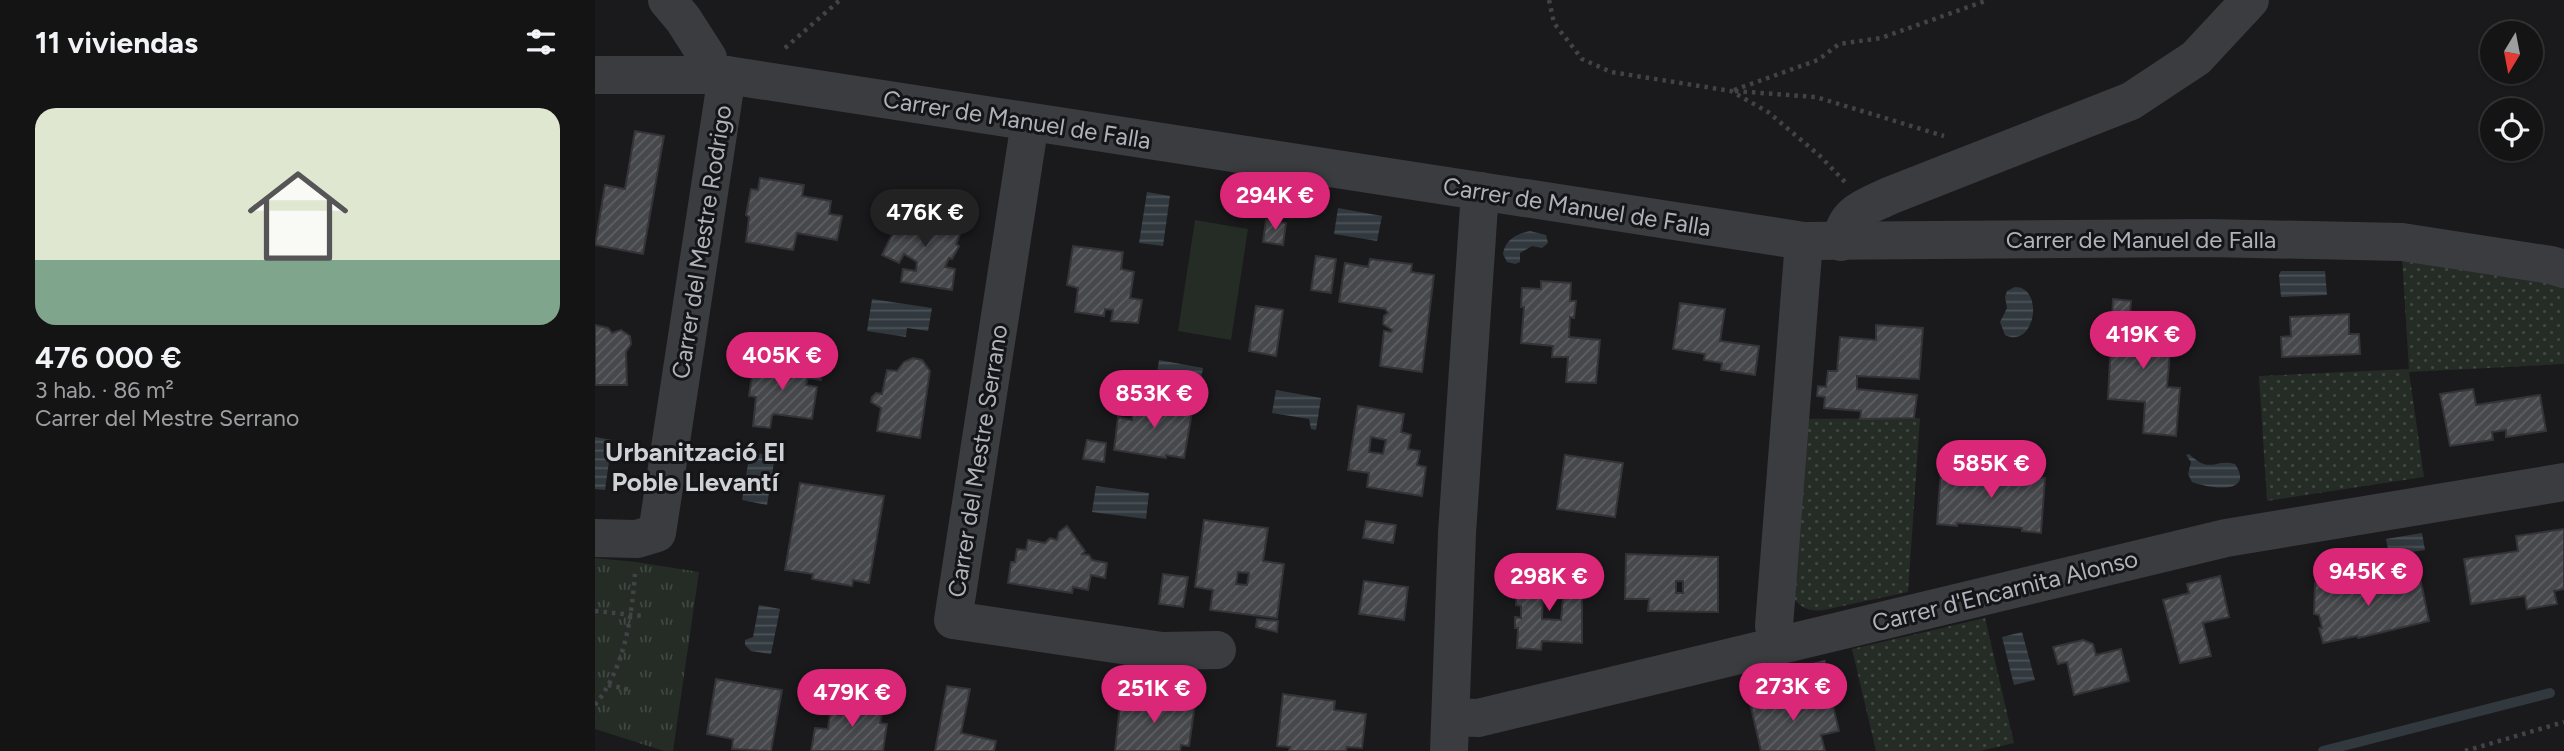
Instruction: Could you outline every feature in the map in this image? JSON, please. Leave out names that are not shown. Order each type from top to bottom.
[{"type":"street","points":[[667,0],[708,58],[731,77]]},
{"type":"street","points":[[1779,646],[1774,626],[1834,232],[1889,196],[2131,101],[2196,58],[2250,0]]},
{"type":"street","name":"Carrer de Manuel de Falla","points":[[595,75],[731,77],[1480,191],[1834,232],[2402,242],[2564,269]]},
{"type":"street","name":"Carrer del Mestre Rodrigo","points":[[647,536],[731,77]]},
{"type":"street","name":"Carrer del Mestre Serrano","points":[[1030,122],[953,620],[1162,651],[1217,650]]},
{"type":"street","points":[[1450,734],[1457,533],[1480,191]]},
{"type":"street","name":"Carrer d'Encarnita Alonso","points":[[1450,734],[1478,718],[2226,538],[2564,482]]},
{"type":"street","points":[[595,538],[647,536]]},
{"type":"path","points":[[731,77],[771,61],[840,0]]},
{"type":"path","points":[[1549,0],[1554,23],[1582,59],[1611,72],[1731,91],[1815,97],[1998,154]]},
{"type":"path","points":[[1731,91],[1818,60],[1839,44],[1881,38],[1988,0]]},
{"type":"path","points":[[1731,91],[1768,112],[1819,155],[1847,185],[1834,232]]},
{"type":"path","points":[[595,705],[608,685],[622,654],[647,536]]},
{"type":"path","points":[[595,611],[643,616]]},
{"type":"path","points":[[608,685],[631,691]]},
{"type":"path","points":[[2465,751],[2564,722]]},
{"type":"green space","points":[[1195,220],[1248,229],[1231,340],[1178,331]]},
{"type":"green space","points":[[2402,257],[2564,283],[2564,364],[2409,372],[2424,477],[2267,501],[2259,376],[2409,369]]},
{"type":"green space","points":[[1920,418],[1908,592],[1824,610],[1810,610],[1802,606],[1792,597],[1802,419]]},
{"type":"green space","points":[[595,558],[699,572],[673,751],[664,751],[595,729]]},
{"type":"green space","points":[[1985,618],[2014,743],[1980,751],[1876,751],[1852,649]]},
{"type":"shaded area","points":[[1147,192],[1170,196],[1163,246],[1139,243]]},
{"type":"shaded area","points":[[1338,208],[1382,216],[1377,241],[1334,234]]},
{"type":"shaded area","points":[[1530,231],[1546,235],[1548,243],[1542,248],[1532,246],[1520,253],[1520,262],[1507,262],[1503,254],[1509,241]]},
{"type":"shaded area","points":[[2281,271],[2325,271],[2327,295],[2281,297]]},
{"type":"shaded area","points":[[2015,287],[2024,290],[2030,297],[2033,317],[2023,334],[2015,337],[2005,335],[2000,322],[2007,308],[2007,291]]},
{"type":"shaded area","points":[[872,299],[932,308],[928,331],[907,328],[906,337],[867,331]]},
{"type":"shaded area","points":[[1159,360],[1203,368],[1198,394],[1155,386]]},
{"type":"shaded area","points":[[1276,390],[1321,398],[1316,430],[1311,429],[1309,419],[1272,413]]},
{"type":"shaded area","points":[[595,437],[612,440],[605,490],[595,489]]},
{"type":"shaded area","points":[[750,452],[775,456],[767,505],[742,500]]},
{"type":"shaded area","points":[[2189,454],[2203,464],[2235,464],[2240,474],[2239,481],[2227,487],[2192,482],[2188,474],[2191,462],[2186,455]]},
{"type":"shaded area","points":[[1096,486],[1149,493],[1146,519],[1092,512]]},
{"type":"shaded area","points":[[2422,533],[2425,550],[2389,555],[2386,539]]},
{"type":"shaded area","points":[[759,605],[780,609],[771,654],[751,651],[745,645],[745,640],[753,637]]},
{"type":"shaded area","points":[[2022,632],[2035,680],[2014,685],[2002,637]]},
{"type":"shaded area","points":[[1825,660],[1829,679],[1784,690],[1779,671]]},
{"type":"building","points":[[635,131],[664,136],[643,254],[595,245],[605,185],[625,189]]},
{"type":"building","points":[[760,178],[804,185],[802,196],[831,201],[829,214],[842,216],[837,240],[797,233],[793,250],[746,242],[749,217],[746,215],[751,189],[758,190]]},
{"type":"building","points":[[917,204],[924,207],[922,213],[961,232],[956,244],[959,246],[945,267],[955,269],[952,290],[901,282],[903,269],[916,271],[917,262],[904,254],[899,263],[882,255],[901,216],[910,220]]},
{"type":"building","points":[[1266,220],[1286,223],[1283,245],[1263,242]]},
{"type":"building","points":[[1073,246],[1123,252],[1121,269],[1134,272],[1130,298],[1142,300],[1138,323],[1111,321],[1113,310],[1105,309],[1104,316],[1075,312],[1078,288],[1067,285]]},
{"type":"building","points":[[1316,256],[1336,259],[1331,293],[1311,290]]},
{"type":"building","points":[[1370,259],[1412,264],[1411,272],[1434,275],[1422,372],[1380,366],[1384,331],[1392,330],[1383,324],[1384,316],[1388,313],[1385,309],[1339,302],[1345,263],[1368,267]]},
{"type":"building","points":[[1541,281],[1571,283],[1570,301],[1576,301],[1574,318],[1570,317],[1569,337],[1600,340],[1596,383],[1566,382],[1568,357],[1552,357],[1553,346],[1521,343],[1524,307],[1521,307],[1522,288],[1541,289]]},
{"type":"building","points":[[2113,299],[2131,301],[2129,326],[2172,329],[2167,387],[2180,388],[2176,436],[2143,433],[2145,402],[2108,399]]},
{"type":"building","points":[[1680,303],[1725,309],[1720,341],[1759,346],[1755,375],[1721,370],[1722,363],[1704,360],[1705,354],[1673,349]]},
{"type":"building","points":[[1256,306],[1283,310],[1276,356],[1249,351]]},
{"type":"building","points":[[2349,314],[2349,334],[2359,334],[2360,354],[2282,357],[2281,337],[2291,336],[2290,317]]},
{"type":"building","points":[[595,325],[608,328],[612,333],[621,330],[630,336],[631,344],[626,352],[627,385],[595,385]]},
{"type":"building","points":[[1876,325],[1923,328],[1919,379],[1857,376],[1857,389],[1917,395],[1914,418],[1860,419],[1861,411],[1824,408],[1825,397],[1817,396],[1818,386],[1826,387],[1828,371],[1837,371],[1840,337],[1876,340]]},
{"type":"building","points":[[913,358],[922,360],[930,371],[920,438],[877,431],[881,408],[871,402],[872,397],[876,393],[882,394],[887,370],[897,371],[904,362]]},
{"type":"building","points":[[771,361],[822,373],[821,380],[808,378],[806,385],[817,387],[812,419],[774,414],[770,428],[753,426],[756,397],[749,396],[754,362],[771,364]]},
{"type":"building","points":[[2473,389],[2476,405],[2540,395],[2546,431],[2506,437],[2506,430],[2492,432],[2493,440],[2450,446],[2440,394]]},
{"type":"building","points":[[1135,396],[1174,403],[1172,409],[1192,412],[1184,458],[1114,450],[1118,417],[1132,420]]},
{"type":"building","points":[[1358,406],[1404,414],[1401,432],[1411,435],[1408,449],[1420,451],[1417,465],[1426,467],[1422,496],[1367,487],[1369,473],[1348,470]],"holes":[[[1371,437],[1386,440],[1383,454],[1369,452]]]},
{"type":"building","points":[[1087,440],[1106,443],[1104,462],[1083,459]]},
{"type":"building","points":[[1565,455],[1623,463],[1615,517],[1557,509]]},
{"type":"building","points":[[1941,470],[1982,474],[1984,470],[2003,471],[2005,475],[2045,478],[2041,533],[2022,531],[2022,528],[1937,524]]},
{"type":"building","points":[[800,483],[884,496],[869,583],[853,580],[852,586],[812,579],[813,574],[785,570]]},
{"type":"building","points":[[1204,520],[1268,528],[1263,561],[1284,564],[1277,618],[1210,610],[1213,590],[1195,587]],"holes":[[[1238,572],[1249,573],[1247,585],[1236,584]]]},
{"type":"building","points":[[1366,521],[1396,525],[1393,543],[1363,538]]},
{"type":"building","points":[[1067,526],[1085,551],[1082,554],[1089,555],[1092,560],[1107,563],[1105,578],[1091,575],[1088,590],[1073,587],[1072,593],[1008,583],[1011,562],[1015,562],[1017,549],[1026,550],[1028,540],[1045,543],[1050,538],[1057,540],[1059,532]]},
{"type":"building","points":[[2564,529],[2564,589],[2554,591],[2557,604],[2527,609],[2525,596],[2471,604],[2464,559],[2518,551],[2516,536]]},
{"type":"building","points":[[1626,554],[1718,557],[1718,612],[1648,611],[1649,599],[1625,599]],"holes":[[[1676,581],[1683,581],[1683,593],[1676,593]]]},
{"type":"building","points":[[1546,573],[1569,574],[1569,582],[1575,582],[1574,598],[1582,598],[1582,643],[1542,641],[1541,650],[1517,648],[1518,628],[1515,628],[1515,617],[1521,618],[1521,606],[1516,605],[1517,585],[1545,586]],"holes":[[[1543,595],[1563,597],[1561,620],[1542,619]]]},
{"type":"building","points":[[1163,574],[1188,577],[1183,607],[1159,604]]},
{"type":"building","points":[[2220,576],[2229,617],[2203,623],[2211,656],[2180,663],[2163,600],[2189,593],[2187,584]]},
{"type":"building","points":[[1364,581],[1408,587],[1404,620],[1359,614]]},
{"type":"building","points":[[2421,582],[2429,621],[2358,638],[2357,636],[2323,643],[2319,615],[2314,614],[2315,583]]},
{"type":"building","points":[[1257,619],[1278,621],[1277,632],[1256,627]]},
{"type":"building","points":[[2083,640],[2093,644],[2096,655],[2121,649],[2129,681],[2074,695],[2067,662],[2058,664],[2053,647]]},
{"type":"building","points":[[716,679],[782,690],[771,751],[732,749],[733,739],[707,734]]},
{"type":"building","points":[[947,686],[970,689],[961,733],[996,741],[994,751],[935,751]]},
{"type":"building","points":[[1772,693],[1775,706],[1830,693],[1839,731],[1821,735],[1825,751],[1761,751],[1749,699]]},
{"type":"building","points":[[846,694],[869,697],[868,707],[883,710],[880,723],[887,724],[883,751],[811,751],[815,728],[828,729],[830,713],[841,715]]},
{"type":"building","points":[[1283,694],[1335,701],[1334,710],[1366,714],[1362,748],[1347,747],[1346,751],[1289,751],[1290,747],[1277,746]]},
{"type":"building","points":[[1121,696],[1143,699],[1144,696],[1195,704],[1189,746],[1181,745],[1180,751],[1115,751]]},
{"type":"waterway","points":[[2323,751],[2550,693]]},
{"type":"district","name":"Urbanització El Poble Llevantí","points":[[695,467]]}]
